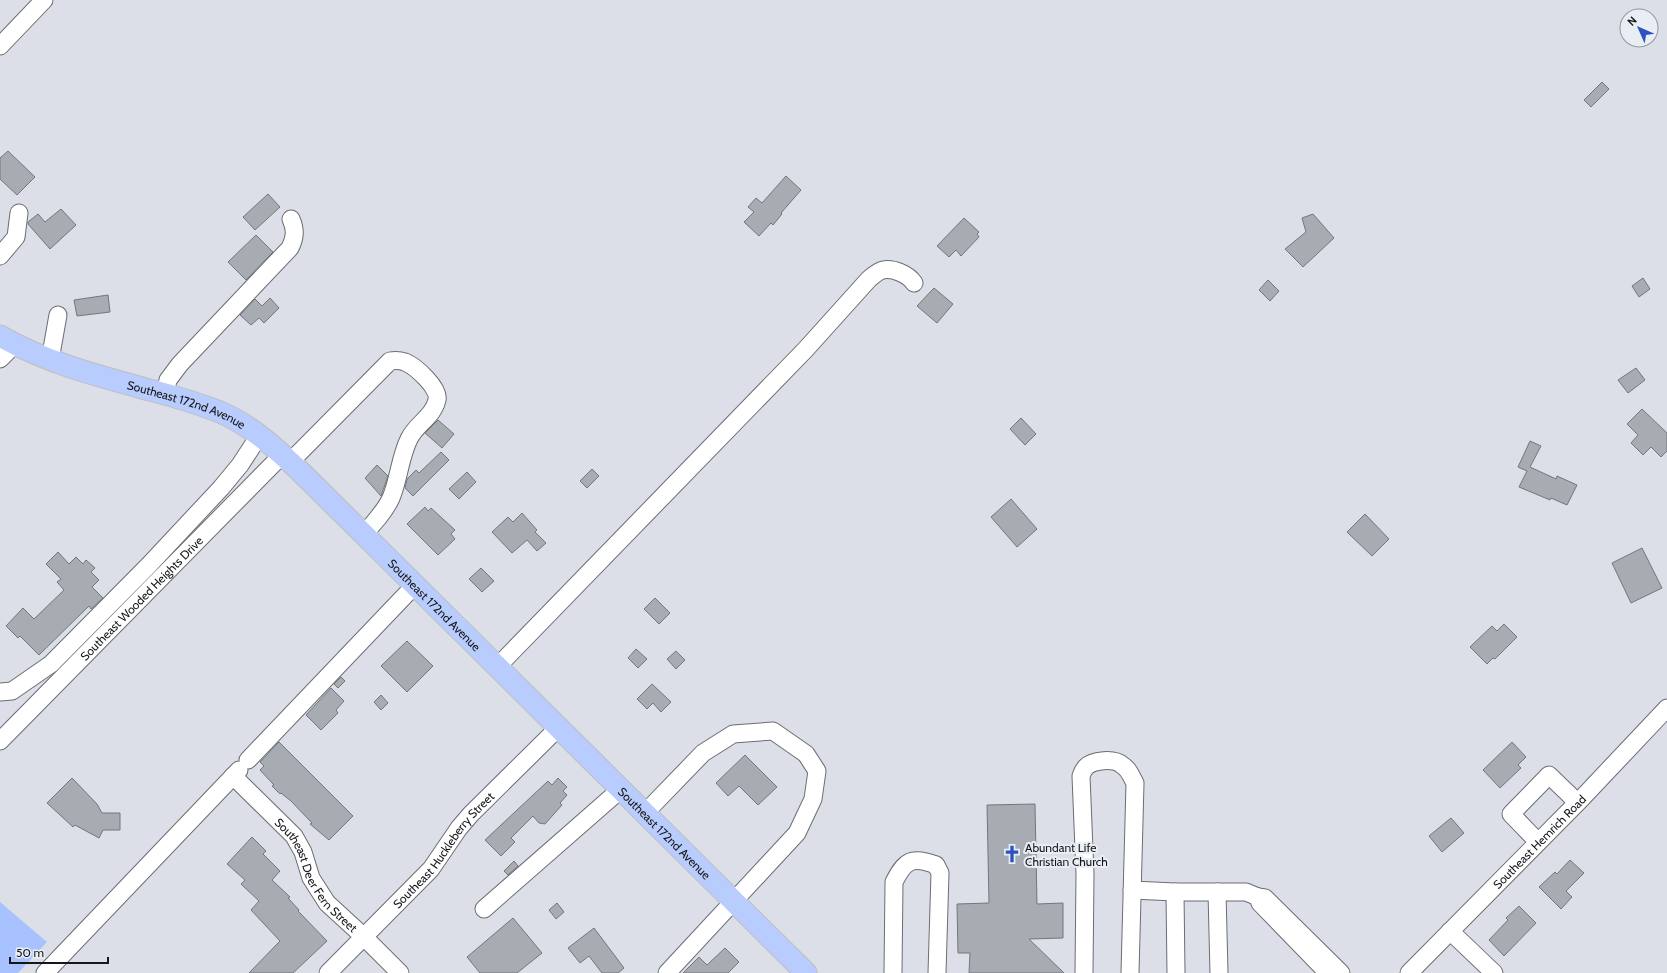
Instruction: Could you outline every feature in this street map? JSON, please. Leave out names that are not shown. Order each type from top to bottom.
[{"type":"main road","name":"Southeast 172nd Avenue","points":[[7,340],[50,360],[84,372],[165,394],[220,412],[259,436],[286,458],[364,534],[806,973]]},
{"type":"street","points":[[0,46],[44,0]]},
{"type":"street","points":[[0,256],[16,237],[19,213]]},
{"type":"street","points":[[165,394],[168,380],[180,364],[290,248],[294,240],[295,233],[291,219]]},
{"type":"street","points":[[498,666],[806,349],[869,279],[882,270],[894,270],[911,279],[914,283]]},
{"type":"street","points":[[50,360],[58,314]]},
{"type":"street","points":[[0,359],[7,340]]},
{"type":"street","name":"Southeast Wooded Heights Drive","points":[[0,741],[286,458],[390,361],[397,360],[406,362],[425,378],[436,389],[438,398],[432,412],[409,438],[391,498],[378,518],[364,534]]},
{"type":"street","points":[[0,692],[12,691],[51,664],[149,565],[221,488],[240,465],[259,436]]},
{"type":"street","points":[[45,973],[415,585]]},
{"type":"street","name":"Southeast Hemrich Road","points":[[1409,973],[1667,708]]},
{"type":"street","name":"Southeast Huckleberry Street","points":[[328,973],[431,869],[459,828],[471,814],[559,727]]},
{"type":"street","points":[[645,813],[703,753],[733,734],[773,731],[806,754],[817,771],[813,799],[797,833],[733,900],[667,973]]},
{"type":"street","points":[[1084,973],[1085,874],[1081,776],[1085,767],[1094,762],[1113,761],[1121,763],[1128,770],[1135,783],[1130,973]]},
{"type":"street","name":"Southeast Deer Fern Street","points":[[240,769],[294,836],[303,852],[311,878],[322,897],[364,936],[400,973]]},
{"type":"street","points":[[1538,842],[1511,814],[1549,775],[1577,802]]},
{"type":"street","points":[[484,909],[621,789]]},
{"type":"street","points":[[893,973],[894,882],[900,869],[906,863],[917,860],[936,865],[940,873],[937,973]]},
{"type":"street","points":[[1132,890],[1175,892],[1246,892],[1265,898],[1341,973]]},
{"type":"street","points":[[1175,892],[1176,973]]},
{"type":"street","points":[[1217,892],[1219,973]]},
{"type":"street","points":[[1258,896],[1260,904],[1328,973]]},
{"type":"street","points":[[1450,932],[1494,973]]},
{"type":"shaded area","points":[[0,902],[47,942],[18,973],[0,973]]},
{"type":"building","points":[[1602,82],[1609,89],[1591,107],[1584,100]]},
{"type":"building","points":[[8,151],[35,177],[17,195],[0,179],[0,158]]},
{"type":"building","points":[[786,176],[801,190],[781,213],[782,214],[773,225],[771,223],[759,236],[744,222],[754,212],[748,207],[756,198],[762,203]]},
{"type":"building","points":[[268,194],[280,207],[255,230],[243,217]]},
{"type":"building","points":[[61,209],[76,225],[50,249],[28,224],[28,222],[38,214],[45,222]]},
{"type":"building","points":[[1313,214],[1334,238],[1303,267],[1285,249],[1306,232],[1302,218]]},
{"type":"building","points":[[964,218],[979,232],[977,234],[979,237],[961,256],[956,250],[949,257],[937,246]]},
{"type":"building","points":[[256,235],[273,252],[246,280],[228,262]]},
{"type":"building","points":[[1643,278],[1650,289],[1639,297],[1632,286]]},
{"type":"building","points":[[1268,280],[1279,291],[1270,301],[1259,290]]},
{"type":"building","points":[[934,288],[953,304],[937,323],[917,306]]},
{"type":"building","points":[[108,295],[110,312],[77,316],[74,300]]},
{"type":"building","points":[[270,298],[279,308],[264,323],[259,318],[251,325],[240,315],[255,299],[262,306]]},
{"type":"building","points":[[1636,368],[1645,380],[1628,393],[1618,380]]},
{"type":"building","points":[[1642,409],[1667,433],[1667,451],[1661,457],[1651,447],[1643,455],[1631,443],[1638,435],[1627,424]]},
{"type":"building","points":[[1021,418],[1036,434],[1025,445],[1010,429]]},
{"type":"building","points":[[438,420],[454,434],[442,448],[425,433]]},
{"type":"building","points":[[1530,441],[1541,446],[1530,467],[1556,479],[1557,476],[1577,485],[1567,505],[1551,498],[1550,500],[1519,487],[1527,471],[1518,467]]},
{"type":"building","points":[[441,452],[449,460],[413,496],[405,488],[407,479],[416,470],[419,473]]},
{"type":"building","points":[[377,465],[388,476],[381,496],[365,478]]},
{"type":"building","points":[[592,469],[599,476],[587,488],[580,481]]},
{"type":"building","points":[[467,472],[476,482],[459,499],[449,489]]},
{"type":"building","points":[[1011,499],[1037,529],[1017,547],[991,517]]},
{"type":"building","points":[[425,507],[428,511],[431,508],[455,530],[451,534],[455,539],[438,555],[407,524]]},
{"type":"building","points":[[522,513],[537,530],[535,532],[546,543],[537,551],[527,540],[512,553],[492,532],[508,517],[513,522]]},
{"type":"building","points":[[1365,514],[1389,539],[1372,556],[1347,532]]},
{"type":"building","points":[[1642,548],[1662,588],[1631,603],[1612,563]]},
{"type":"building","points":[[58,552],[69,564],[76,557],[83,564],[86,560],[95,568],[91,572],[99,580],[92,587],[103,598],[91,609],[89,606],[39,655],[20,636],[18,638],[6,626],[23,608],[34,619],[64,590],[57,582],[61,579],[46,564]]},
{"type":"building","points":[[481,568],[494,581],[482,592],[469,579]]},
{"type":"building","points":[[655,598],[670,613],[659,624],[644,609]]},
{"type":"building","points":[[1504,624],[1517,637],[1495,659],[1493,658],[1487,664],[1470,647],[1492,626],[1497,631]]},
{"type":"building","points":[[407,641],[433,666],[407,692],[381,666]]},
{"type":"building","points":[[636,649],[647,659],[638,668],[628,658]]},
{"type":"building","points":[[676,651],[685,660],[676,669],[667,659]]},
{"type":"building","points":[[341,677],[345,681],[338,688],[334,684]]},
{"type":"building","points":[[652,684],[671,702],[661,712],[653,703],[647,709],[637,699]]},
{"type":"building","points":[[331,688],[344,701],[336,710],[338,713],[321,730],[306,715]]},
{"type":"building","points":[[381,695],[388,703],[381,710],[374,702]]},
{"type":"building","points":[[279,742],[353,816],[329,840],[310,824],[312,823],[291,801],[281,793],[280,794],[272,786],[274,785],[260,770],[264,766],[260,762]]},
{"type":"building","points":[[1512,742],[1526,757],[1518,765],[1521,768],[1500,788],[1483,770]]},
{"type":"building","points":[[745,755],[777,787],[758,805],[739,786],[728,796],[716,783]]},
{"type":"building","points":[[72,778],[97,804],[102,813],[120,813],[120,830],[103,830],[99,838],[75,825],[73,827],[47,803]]},
{"type":"building","points":[[558,778],[567,787],[563,791],[567,795],[560,803],[562,805],[545,824],[539,823],[533,816],[511,838],[515,842],[501,856],[485,840],[548,781],[552,785]]},
{"type":"building","name":"Abundant Life Christian Church","points":[[1035,804],[1037,904],[1063,903],[1063,938],[1029,939],[1064,973],[969,973],[970,953],[958,953],[957,904],[989,903],[987,805]]},
{"type":"building","points":[[1451,818],[1464,833],[1442,852],[1429,836]]},
{"type":"building","points":[[252,837],[266,851],[263,854],[280,871],[272,880],[290,897],[288,898],[299,910],[298,911],[327,941],[293,973],[249,973],[280,941],[251,910],[259,901],[241,884],[245,880],[227,864]]},
{"type":"building","points":[[1570,860],[1584,873],[1566,891],[1572,897],[1561,909],[1539,887],[1555,872],[1557,874]]},
{"type":"building","points":[[514,861],[518,866],[508,875],[504,871]]},
{"type":"building","points":[[557,903],[564,912],[556,919],[549,910]]},
{"type":"building","points":[[1519,906],[1536,923],[1504,956],[1489,940],[1508,920],[1506,918]]},
{"type":"building","points":[[513,918],[542,953],[517,973],[480,973],[467,957]]},
{"type":"building","points":[[594,928],[624,968],[618,973],[602,973],[589,956],[580,963],[568,948]]},
{"type":"building","points":[[725,948],[739,962],[728,973],[683,973],[699,957],[707,965]]},
{"type":"place","name":"Abundant Life Christian Church","points":[[1012,854]]}]
